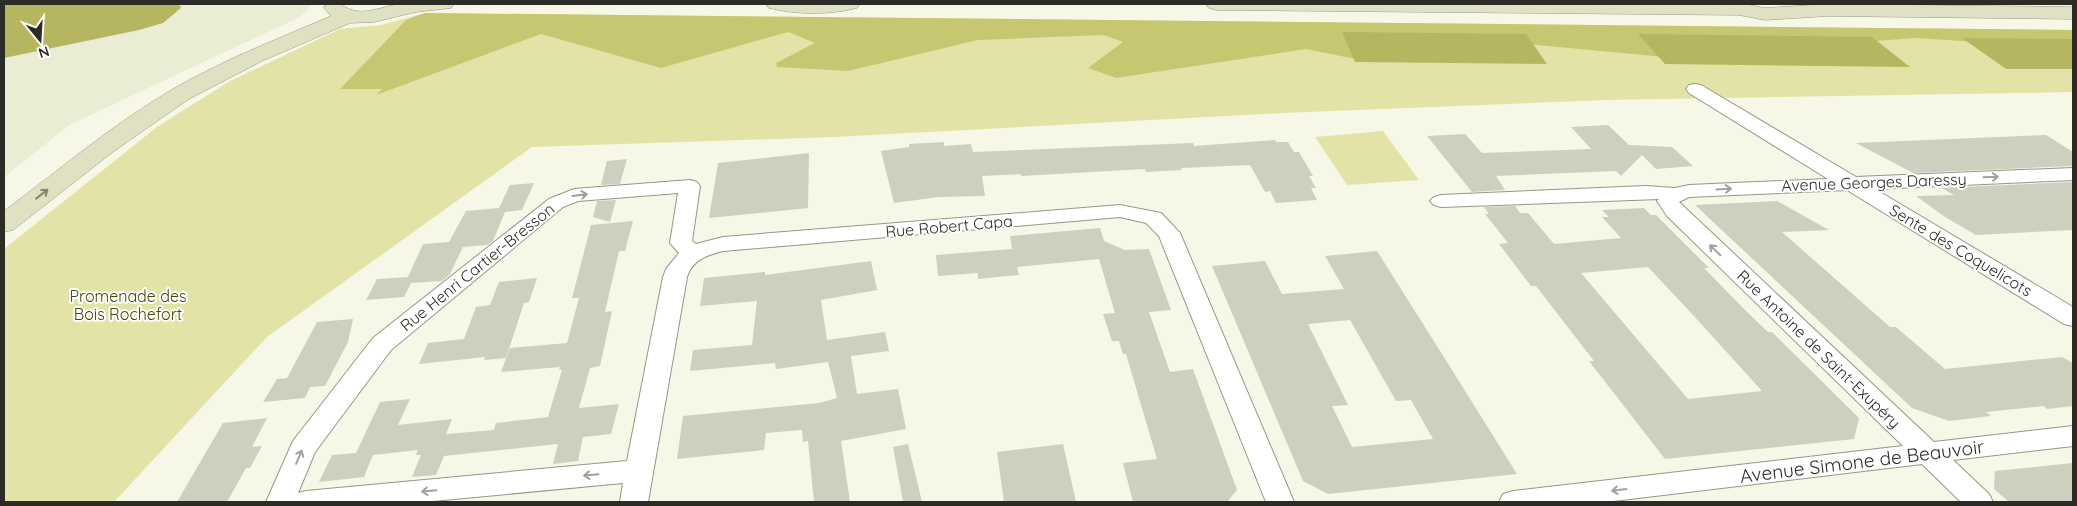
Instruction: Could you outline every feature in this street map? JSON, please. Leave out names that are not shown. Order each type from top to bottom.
[{"type":"street","points":[[4,203],[80,145],[160,92],[239,53],[339,10],[381,15],[416,5],[444,4]]},
{"type":"street","points":[[776,4],[808,6],[850,4]]},
{"type":"street","points":[[1216,4],[1667,5],[1734,7],[1774,15],[1790,14],[1797,7],[1906,12],[2073,14]]},
{"type":"street","points":[[1844,4],[1906,12]]},
{"type":"street","points":[[4,224],[105,146],[181,94],[255,57],[339,10]]},
{"type":"street","name":"Sente des Coquelicots","points":[[1695,89],[2073,318]]},
{"type":"street","name":"Avenue Georges Daressy","points":[[1442,201],[1646,192],[1676,194],[1689,191],[2073,174]]},
{"type":"street","name":"Rue Henri Cartier-Bresson","points":[[280,502],[303,448],[382,344],[556,203],[574,195],[690,186],[687,248]]},
{"type":"street","name":"Rue Antoine de Saint-Exupéry","points":[[1676,194],[1668,201],[1675,211],[1979,502]]},
{"type":"street","name":"Rue Robert Capa","points":[[634,502],[677,267],[687,248],[1120,211],[1153,218],[1169,233],[1280,502]]},
{"type":"street","name":"Avenue Simone de Beauvoir","points":[[1514,502],[1657,494],[1927,454],[2073,436]]},
{"type":"street","points":[[306,502],[639,471]]},
{"type":"shaded area","points":[[4,4],[313,4],[300,17],[69,125],[4,177]]},
{"type":"shaded area","points":[[4,4],[179,4],[181,8],[163,23],[139,30],[4,58]]},
{"type":"shaded area","points":[[425,13],[2073,30],[2073,48],[1915,38],[1665,57],[1461,38],[1360,60],[1306,49],[1116,78],[1088,68],[1123,42],[1104,35],[978,40],[848,71],[777,67],[776,63],[815,43],[788,32],[661,68],[541,34],[376,95],[382,89],[340,89],[406,20]]},
{"type":"shaded area","points":[[1342,32],[1526,34],[1547,64],[1355,62]]},
{"type":"shaded area","points":[[1638,34],[1872,37],[1910,67],[1665,64]]},
{"type":"shaded area","points":[[1962,38],[2073,39],[2073,69],[2006,69]]},
{"type":"green space","name":"Promenade des Bois Rochefort","points":[[425,13],[2073,30],[2073,92],[1606,100],[1283,113],[834,137],[532,147],[267,337],[114,502],[4,502],[4,249],[157,127],[230,81],[340,29],[381,25]]},
{"type":"green space","points":[[1383,131],[1419,180],[1347,185],[1315,137]]},
{"type":"building","points":[[1608,125],[1629,145],[1672,147],[1693,166],[1656,169],[1642,155],[1621,176],[1616,171],[1496,176],[1505,190],[1472,192],[1427,136],[1465,134],[1482,153],[1591,149],[1571,127]]},
{"type":"building","points":[[2046,135],[2073,152],[2073,166],[1913,173],[1856,143]]},
{"type":"building","points":[[1275,140],[1276,142],[1288,142],[1294,152],[1299,152],[1313,176],[1309,176],[1316,188],[1311,188],[1317,200],[1276,203],[1270,191],[1265,192],[1250,165],[1181,168],[1182,170],[1146,172],[1145,169],[1021,176],[1021,174],[982,176],[985,196],[939,197],[894,203],[881,151],[909,147],[909,144],[944,142],[944,146],[971,144],[973,152],[1193,143],[1194,146]]},
{"type":"building","points":[[809,153],[808,208],[709,218],[718,163]]},
{"type":"building","points":[[627,159],[620,184],[601,185],[607,161]]},
{"type":"building","points":[[2073,182],[2073,230],[1976,235],[1945,217],[1916,196],[1954,195],[1941,188]]},
{"type":"building","points":[[534,183],[522,210],[505,212],[493,241],[487,245],[463,247],[450,274],[442,281],[411,283],[404,297],[366,300],[377,279],[408,277],[423,244],[449,242],[466,211],[499,208],[510,185]]},
{"type":"building","points":[[616,200],[610,222],[593,217],[597,201]]},
{"type":"building","points":[[1777,201],[1829,230],[1782,232],[1890,327],[1896,327],[1945,369],[2062,357],[2073,363],[2073,406],[2047,409],[2044,406],[1986,412],[1991,416],[1949,421],[1912,408],[1695,205]]},
{"type":"building","points":[[1515,206],[1520,213],[1528,213],[1554,244],[1621,238],[1602,217],[1609,217],[1602,210],[1644,208],[1651,215],[1656,215],[1709,268],[1704,268],[1745,310],[1768,332],[1772,332],[1859,418],[1854,439],[1665,459],[1589,361],[1594,361],[1536,286],[1531,286],[1499,244],[1508,243],[1485,214],[1489,214],[1484,207]],"holes":[[[1648,267],[1762,391],[1688,399],[1581,273]]]},
{"type":"building","points":[[633,221],[625,251],[619,251],[605,312],[612,311],[600,366],[590,368],[579,408],[619,404],[611,434],[583,437],[578,461],[553,464],[558,444],[444,456],[436,475],[412,477],[421,455],[416,455],[418,450],[373,455],[364,477],[319,482],[332,455],[356,453],[380,402],[410,399],[398,425],[452,419],[446,434],[494,430],[496,423],[548,417],[562,370],[559,370],[560,367],[501,372],[510,348],[567,343],[579,298],[572,298],[591,225]]},
{"type":"building","points":[[1100,228],[1104,241],[1125,250],[1149,249],[1171,310],[1149,312],[1170,372],[1193,369],[1237,490],[1227,502],[1133,502],[1123,463],[1157,459],[1126,354],[1123,354],[1119,341],[1112,341],[1103,314],[1115,313],[1099,259],[1017,267],[1019,275],[978,279],[978,273],[938,276],[936,255],[1012,249],[1010,236]]},
{"type":"building","points":[[1377,251],[1517,474],[1328,494],[1303,481],[1212,266],[1265,261],[1282,294],[1344,289],[1325,256]],"holes":[[[1350,320],[1396,401],[1411,400],[1433,439],[1352,447],[1332,406],[1348,405],[1308,324]]]},
{"type":"building","points":[[871,261],[877,290],[821,300],[827,340],[885,332],[889,351],[851,356],[857,394],[898,389],[906,429],[841,441],[850,502],[814,502],[808,441],[803,442],[802,430],[766,433],[764,450],[677,459],[683,416],[819,403],[837,398],[828,362],[776,369],[775,363],[690,371],[693,350],[752,345],[757,301],[700,306],[704,278],[765,272],[765,275]]},
{"type":"building","points":[[537,278],[529,302],[524,303],[506,358],[484,360],[485,357],[419,364],[428,343],[464,339],[476,307],[490,305],[499,282]]},
{"type":"building","points":[[353,319],[348,342],[325,386],[310,387],[305,398],[263,402],[277,379],[287,378],[317,322]]},
{"type":"building","points":[[267,418],[252,447],[262,446],[250,468],[246,468],[227,502],[177,502],[223,423]]},
{"type":"building","points":[[908,444],[922,502],[903,502],[893,447]]},
{"type":"building","points":[[1063,444],[1076,502],[1004,502],[997,452]]},
{"type":"building","points":[[2073,463],[2073,502],[2009,502],[1994,489],[1995,471]]}]
